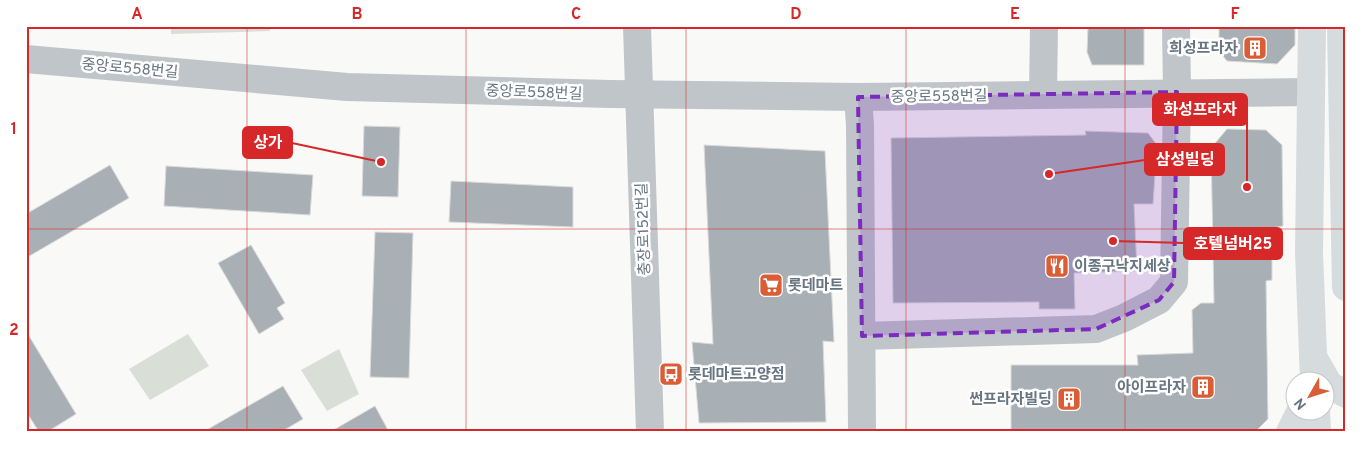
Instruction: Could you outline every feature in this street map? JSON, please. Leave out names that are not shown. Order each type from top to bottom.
[{"type":"main road","points":[[1312,26],[1309,252],[1313,370]]},
{"type":"main road","points":[[1341,26],[1346,287]]},
{"type":"main road","points":[[1334,387],[1346,394]]},
{"type":"main road","points":[[1290,432],[1296,420]]},
{"type":"street","name":"충장로152번길","points":[[637,26],[650,432]]},
{"type":"street","points":[[1043,95],[1044,26]]},
{"type":"street","points":[[862,336],[1096,329],[1124,318],[1159,300],[1174,282],[1177,92],[1176,26]]},
{"type":"street","name":"중앙로558번길","points":[[26,59],[347,87],[858,97],[1311,92]]},
{"type":"street","points":[[858,97],[860,125],[862,432]]},
{"type":"highlighted area","points":[[1177,92],[1174,282],[1159,300],[1096,329],[862,336],[858,97]]},
{"type":"shaded area","points":[[171,26],[270,26],[270,31],[171,34]]},
{"type":"shaded area","points":[[188,334],[209,366],[150,400],[129,369]]},
{"type":"shaded area","points":[[339,349],[359,394],[327,411],[301,370]]},
{"type":"building","points":[[1088,26],[1144,26],[1144,65],[1092,65],[1087,52]]},
{"type":"building","name":"희성프라자","points":[[1219,26],[1295,26],[1295,45],[1277,64],[1227,61],[1219,51]]},
{"type":"building","points":[[364,126],[400,127],[398,197],[362,196]]},
{"type":"building","points":[[1227,129],[1266,130],[1282,145],[1283,226],[1272,228],[1272,280],[1266,281],[1268,419],[1255,432],[1011,432],[1011,365],[1138,365],[1137,355],[1193,353],[1192,310],[1201,303],[1214,303],[1211,148]]},
{"type":"building","points":[[1085,131],[1148,133],[1157,145],[1153,204],[1134,204],[1137,271],[1074,273],[1075,309],[1039,309],[1039,302],[893,303],[891,138],[1086,135]]},
{"type":"building","name":"롯데마트","points":[[704,145],[825,151],[834,342],[823,341],[826,422],[699,423],[692,342],[713,344]]},
{"type":"building","points":[[110,165],[129,198],[26,258],[26,214]]},
{"type":"building","points":[[166,166],[313,175],[310,215],[164,206]]},
{"type":"building","points":[[451,181],[573,187],[573,227],[449,222]]},
{"type":"building","points":[[375,232],[413,233],[409,378],[370,377]]},
{"type":"building","points":[[251,245],[285,303],[277,308],[284,319],[259,334],[218,263]]},
{"type":"building","points":[[26,331],[76,414],[47,432],[39,432],[26,411]]},
{"type":"building","points":[[283,386],[303,419],[281,432],[203,432]]},
{"type":"building","points":[[375,406],[389,432],[330,432]]},
{"type":"place","name":"희성프라자","points":[[1255,48]]},
{"type":"place","name":"상가","points":[[381,162]]},
{"type":"place","name":"삼성빌딩","points":[[1049,174]]},
{"type":"place","name":"화성프라자","points":[[1247,187]]},
{"type":"place","name":"호텔넘버25","points":[[1113,241]]},
{"type":"place","name":"이종구낙지세상","points":[[1057,266]]},
{"type":"place","name":"롯데마트","points":[[771,285]]},
{"type":"place","name":"롯데마트고양점","points":[[671,374]]},
{"type":"place","name":"아이프라자","points":[[1203,387]]},
{"type":"place","name":"썬프라자빌딩","points":[[1069,399]]}]
